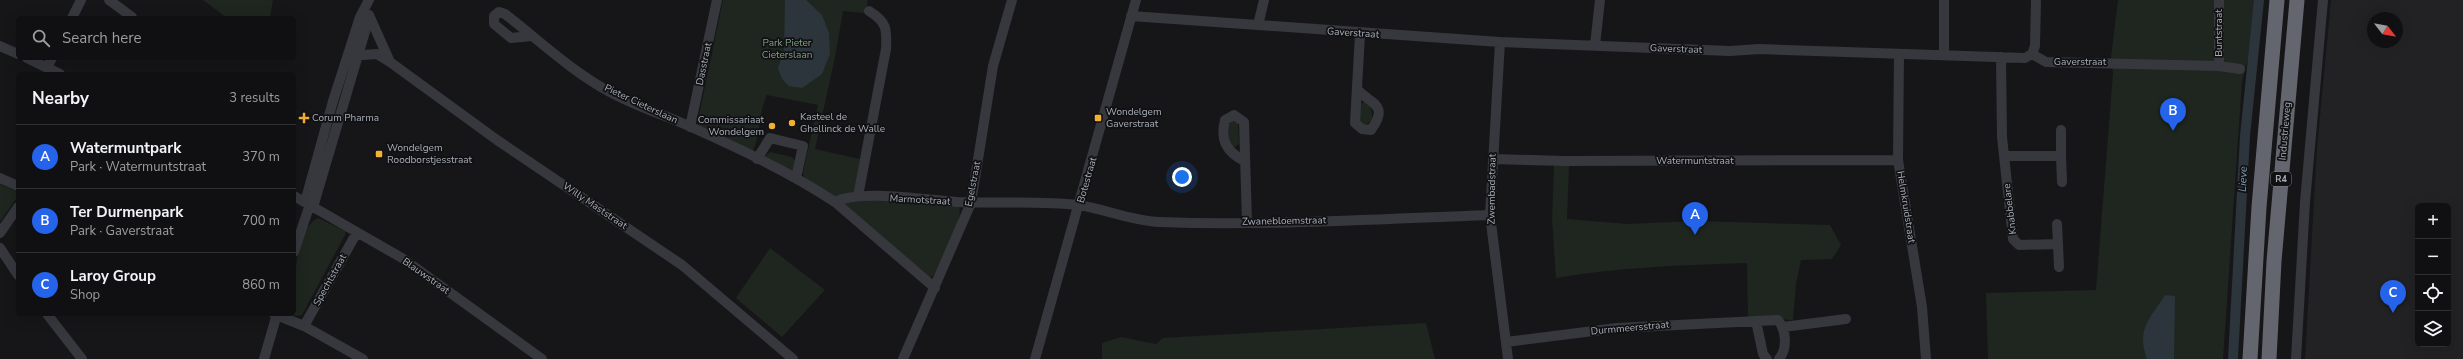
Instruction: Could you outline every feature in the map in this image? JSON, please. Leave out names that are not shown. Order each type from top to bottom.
[{"type":"highway","name":"Industrieweg","points":[[2250,359],[2259,207],[2277,0]]},
{"type":"highway","name":"Industrieweg","points":[[2269,359],[2274,261],[2297,0]]},
{"type":"street","points":[[73,16],[81,0]]},
{"type":"street","points":[[109,0],[131,16]]},
{"type":"street","name":"Dasstraat","points":[[690,127],[717,0]]},
{"type":"street","name":"Egelstraat","points":[[903,359],[971,203],[993,66],[1012,0]]},
{"type":"street","name":"Botestraat","points":[[1035,359],[1136,0]]},
{"type":"street","points":[[1258,25],[1264,0]]},
{"type":"street","points":[[1595,45],[1600,0]]},
{"type":"street","points":[[1944,0],[1944,54]]},
{"type":"street","points":[[2032,54],[2035,46],[2036,0]]},
{"type":"street","name":"Buntstraat","points":[[2219,0],[2219,66]]},
{"type":"street","points":[[2296,359],[2305,202],[2322,0]]},
{"type":"street","points":[[309,204],[348,56],[366,2]]},
{"type":"street","name":"Willy Maststraat","points":[[366,2],[370,18],[390,62]]},
{"type":"street","points":[[858,196],[886,49],[887,33],[882,19],[869,12]]},
{"type":"street","name":"Gaverstraat","points":[[1131,16],[1360,34],[1500,42],[1899,54],[1944,54],[2025,58],[2032,54],[2046,62],[2219,66],[2240,69]]},
{"type":"street","points":[[296,246],[370,18]]},
{"type":"street","points":[[1357,89],[1360,34]]},
{"type":"street","name":"Pieter Cieterslaan","points":[[532,36],[578,72],[610,92],[690,127],[796,178],[835,202],[935,288]]},
{"type":"street","name":"Zwembadstraat","points":[[1500,42],[1490,215],[1508,359]]},
{"type":"street","points":[[0,46],[16,53]]},
{"type":"street","name":"Willy Maststraat","points":[[348,56],[377,54],[390,62],[496,140],[682,265],[793,359]]},
{"type":"street","name":"Helmkruidstraat","points":[[1899,54],[1898,160],[1922,307],[1926,359]]},
{"type":"street","name":"Knabbelare","points":[[2001,57],[2001,118],[2009,213],[2016,243],[2020,246],[2058,244]]},
{"type":"street","points":[[31,60],[56,72]]},
{"type":"street","points":[[47,68],[51,60]]},
{"type":"street","points":[[2061,130],[2062,182]]},
{"type":"street","points":[[757,160],[770,138],[803,146],[796,178]]},
{"type":"street","points":[[2005,156],[2061,156]]},
{"type":"street","name":"Watermuntstraat","points":[[1493,159],[1564,161],[1898,160]]},
{"type":"street","points":[[1244,161],[1247,222]]},
{"type":"street","points":[[0,178],[16,185]]},
{"type":"street","name":"Marmotstraat","points":[[835,202],[858,196],[971,203],[1079,206]]},
{"type":"street","name":"Blauwstraat","points":[[296,197],[356,234],[402,258],[542,359]]},
{"type":"street","name":"Zwanebloemstraat","points":[[1079,206],[1120,216],[1157,222],[1247,222],[1490,215]]},
{"type":"street","points":[[0,233],[16,210]]},
{"type":"street","points":[[2057,224],[2059,267]]},
{"type":"street","name":"Spechtstraat","points":[[304,326],[356,234]]},
{"type":"street","points":[[0,248],[16,272]]},
{"type":"street","points":[[50,316],[82,359]]},
{"type":"street","points":[[264,359],[275,316]]},
{"type":"street","points":[[281,316],[304,326],[363,359]]},
{"type":"street","points":[[1779,359],[1785,350],[1783,326],[1846,319]]},
{"type":"street","name":"Durmmeersstraat","points":[[1506,342],[1617,328],[1778,320],[1783,326]]},
{"type":"street","points":[[1756,321],[1763,354],[1767,359]]},
{"type":"shaded area","points":[[785,0],[806,0],[822,15],[829,33],[830,54],[822,74],[802,88],[789,86],[782,79],[778,68],[784,50]]},
{"type":"shaded area","points":[[2331,0],[2463,0],[2463,359],[2305,359],[2317,148]]},
{"type":"shaded area","points":[[2165,295],[2175,296],[2174,359],[2147,359],[2143,340],[2144,332],[2146,325]]},
{"type":"green space","points":[[203,0],[273,0],[270,16],[224,16]]},
{"type":"green space","name":"Park Pieter Cieterslaan","points":[[723,0],[868,0],[865,13],[843,11],[835,57],[815,149],[860,159],[853,197],[959,207],[960,212],[955,230],[934,275],[929,278],[805,180],[803,172],[818,105],[767,95],[762,109],[756,144],[753,151],[700,128],[698,120]]},
{"type":"green space","points":[[2118,0],[2255,0],[2252,44],[2242,81],[2223,359],[1988,359],[1986,293],[2096,290],[2113,73],[2111,57]]},
{"type":"green space","points":[[1365,101],[1370,104],[1373,120],[1365,125],[1359,121],[1361,104]]},
{"type":"green space","points":[[1234,120],[1238,124],[1239,144],[1233,148],[1229,146],[1228,121]]},
{"type":"green space","points":[[770,152],[792,157],[797,163],[793,173],[765,156]]},
{"type":"green space","points":[[1554,166],[1569,166],[1567,219],[1627,224],[1695,221],[1830,225],[1841,245],[1832,259],[1801,260],[1796,284],[1793,320],[1748,317],[1747,263],[1628,269],[1556,278],[1552,219]]},
{"type":"green space","points":[[0,184],[16,191],[16,199],[0,222]]},
{"type":"green space","points":[[318,218],[345,231],[345,235],[302,315],[296,316],[296,270],[299,248],[310,225]]},
{"type":"green space","points":[[770,248],[825,290],[782,337],[736,298]]},
{"type":"green space","points":[[1426,323],[1435,359],[1102,359],[1102,343],[1121,337],[1156,344],[1163,338]]},
{"type":"waterway","name":"Lieve","points":[[2233,359],[2245,136],[2259,0]]},
{"type":"place","name":"Corum Pharma","points":[[304,118]]},
{"type":"place","name":"Wondelgem Gaverstraat","points":[[1098,118]]},
{"type":"place","name":"Kasteel de Ghellinck de Walle","points":[[792,123]]},
{"type":"place","name":"Commissariaat Wondelgem","points":[[772,126]]},
{"type":"place","name":"Ter Durmenpark","points":[[2173,131]]},
{"type":"place","name":"Wondelgem Roodborstjesstraat","points":[[379,154]]},
{"type":"place","name":"Watermuntpark","points":[[1695,235]]},
{"type":"place","name":"Laroy Group","points":[[2393,313]]}]
